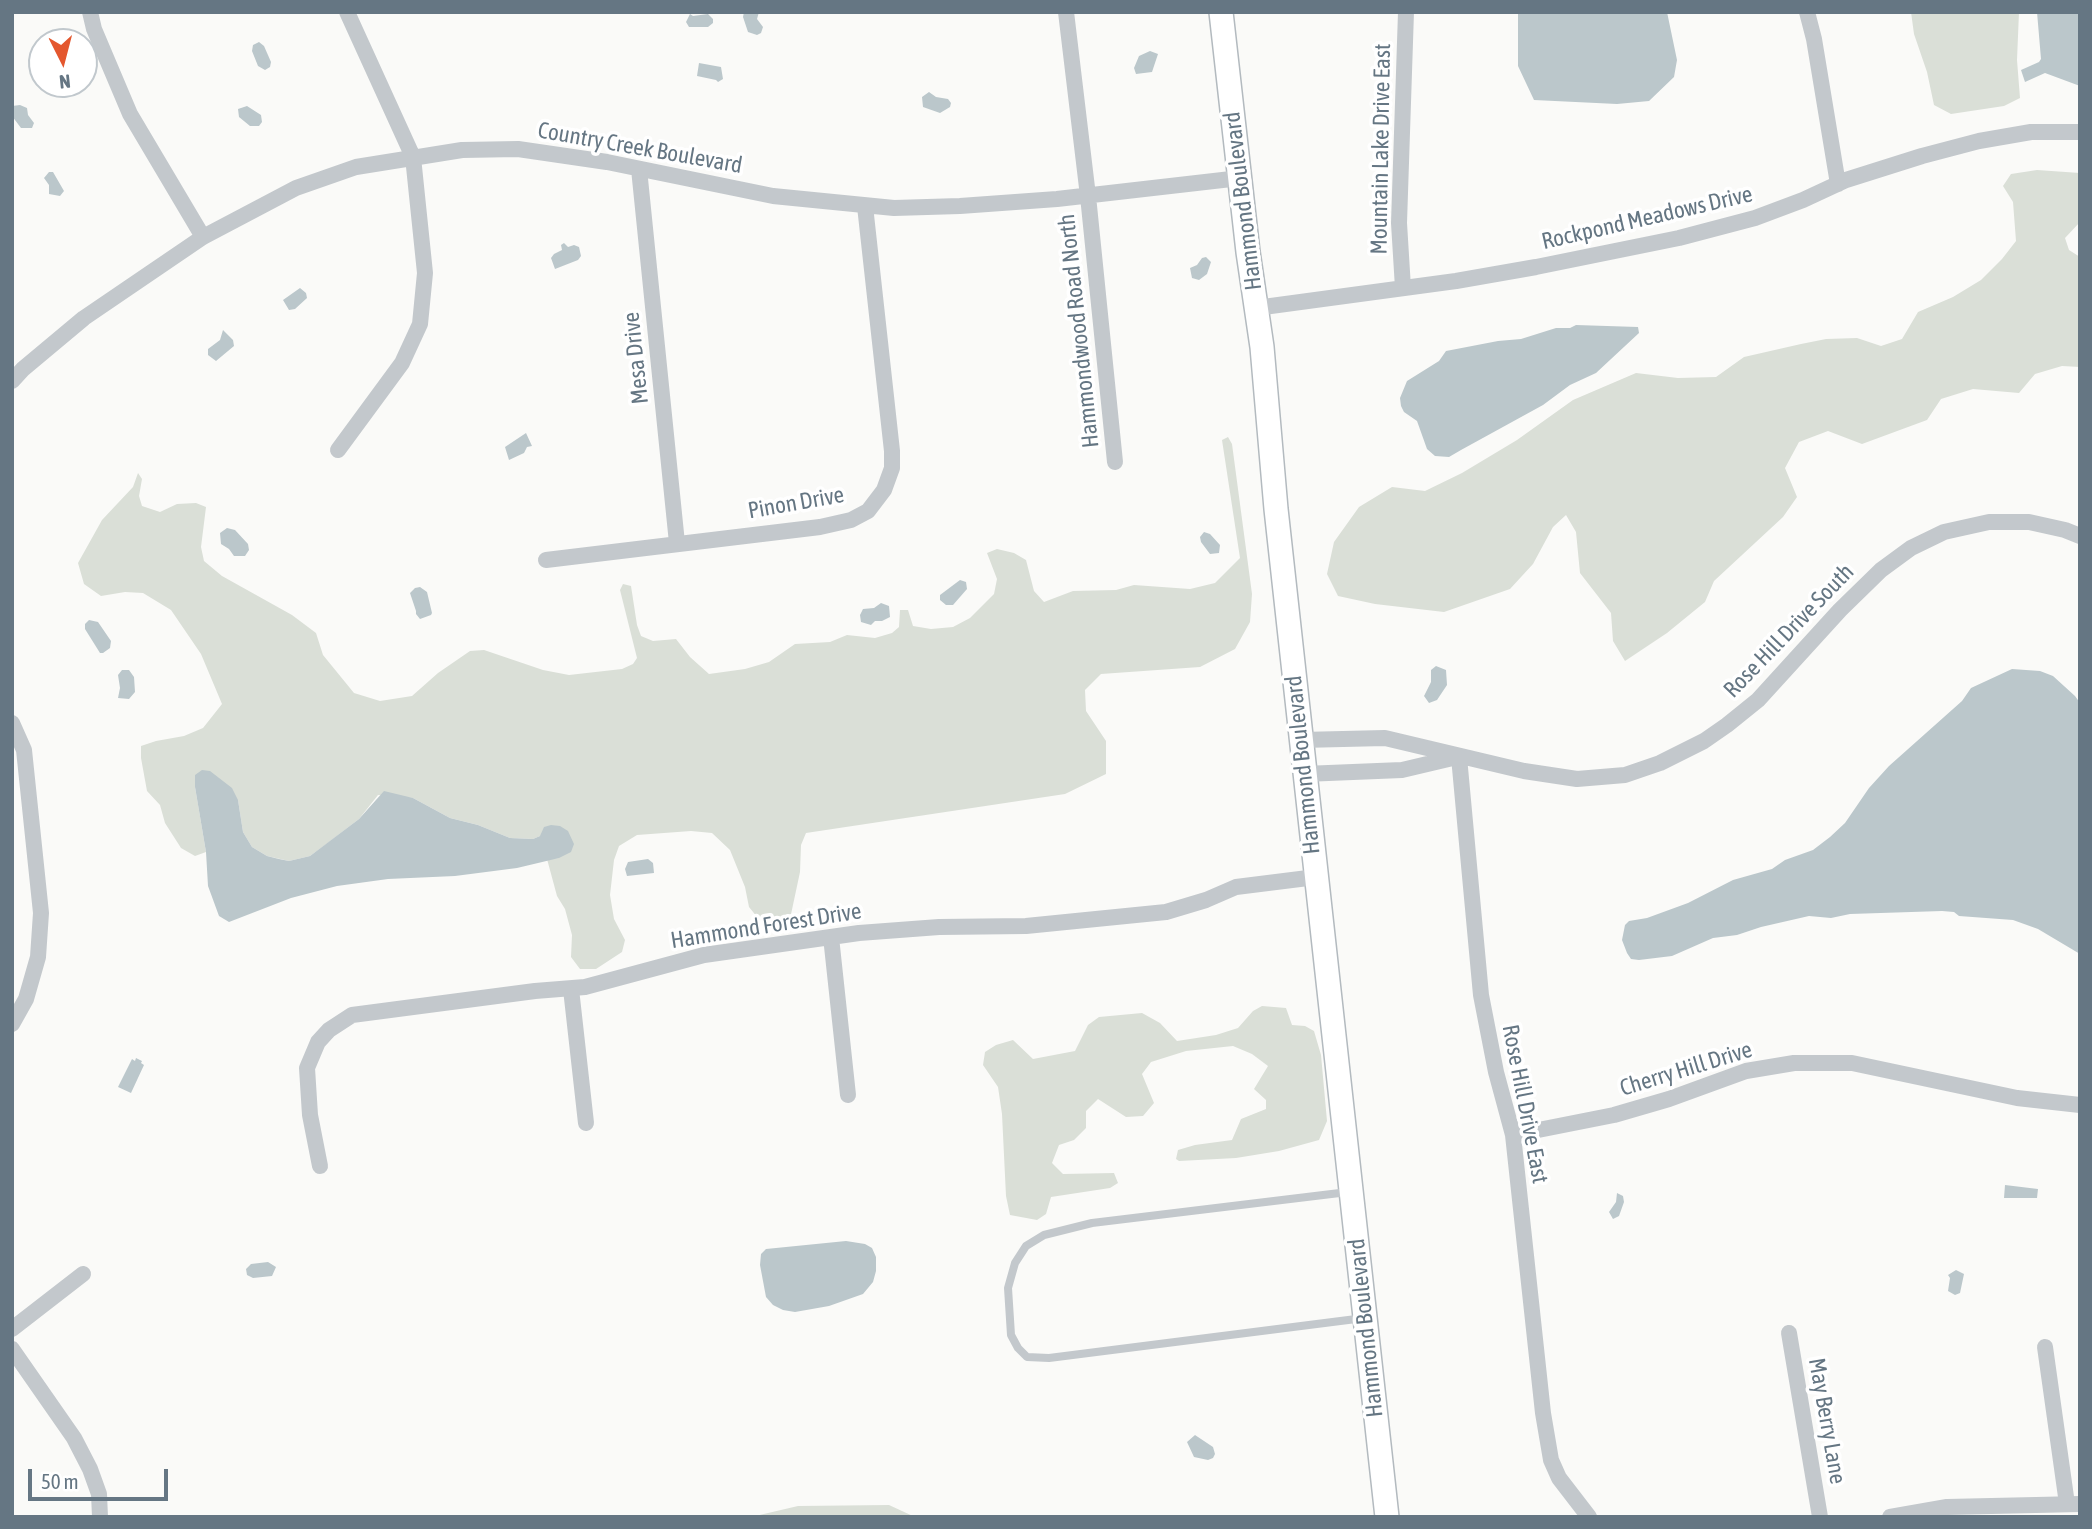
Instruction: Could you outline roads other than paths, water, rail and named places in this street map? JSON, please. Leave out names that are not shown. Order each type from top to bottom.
[{"type":"street","points":[[90,12],[94,29],[130,114],[203,237]]},
{"type":"street","points":[[338,450],[402,363],[420,324],[425,273],[413,157],[347,12]]},
{"type":"street","name":"Hammondwood Road North","points":[[1066,12],[1115,462]]},
{"type":"street","name":"Hammond Boulevard","points":[[1221,12],[1262,347],[1304,774],[1387,1517]]},
{"type":"street","name":"Mountain Lake Drive East","points":[[1403,288],[1399,223],[1406,12]]},
{"type":"street","points":[[1807,12],[1838,184]]},
{"type":"street","name":"Rockpond Meadows Drive","points":[[1256,308],[1536,267],[1679,238],[1755,218],[1838,184],[1922,156],[1979,141],[2031,132],[2080,132]]},
{"type":"street","name":"Country Creek Boulevard","points":[[12,382],[18,365],[203,237],[296,188],[356,167],[413,157],[470,150],[518,149],[639,169],[773,196],[894,208],[961,206],[1088,196],[1240,178]]},
{"type":"street","name":"Mesa Drive","points":[[639,169],[677,543]]},
{"type":"street","name":"Pinon Drive","points":[[546,560],[820,527],[851,520],[867,511],[884,490],[892,468],[892,450],[865,206]]},
{"type":"street","name":"Rose Hill Drive South","points":[[1301,740],[1385,738],[1524,771],[1577,779],[1625,775],[1660,763],[1704,741],[1758,700],[1840,610],[1881,570],[1911,548],[1944,532],[1989,522],[2029,522],[2080,536]]},
{"type":"street","points":[[12,723],[24,750],[41,913],[37,957],[26,999],[12,1024]]},
{"type":"street","name":"Rose Hill Drive South","points":[[1304,774],[1402,770],[1459,757]]},
{"type":"street","name":"Rose Hill Drive East","points":[[1459,757],[1481,995],[1496,1072],[1513,1135],[1543,1413],[1551,1460],[1559,1478],[1589,1517]]},
{"type":"street","name":"Hammond Forest Drive","points":[[320,1166],[310,1115],[307,1068],[318,1042],[329,1030],[352,1015],[585,987],[704,955],[831,937],[939,927],[1026,926],[1166,912],[1206,900],[1236,887],[1316,877]]},
{"type":"street","points":[[831,937],[848,1095]]},
{"type":"street","points":[[571,989],[586,1123]]},
{"type":"street","name":"Cherry Hill Drive","points":[[1513,1135],[1614,1115],[1669,1099],[1746,1071],[1794,1063],[1852,1063],[2017,1098],[2080,1105]]},
{"type":"street","points":[[12,1329],[83,1275]]},
{"type":"street","name":"May Berry Lane","points":[[1789,1333],[1821,1517]]},
{"type":"street","points":[[1890,1517],[1947,1507],[2073,1504],[2045,1347]]},
{"type":"street","points":[[12,1349],[74,1438],[99,1494],[100,1517]]},
{"type":"lane","points":[[1351,1191],[1092,1223],[1044,1235],[1026,1246],[1015,1263],[1008,1288],[1011,1335],[1027,1357],[1049,1358],[1365,1318]]}]
